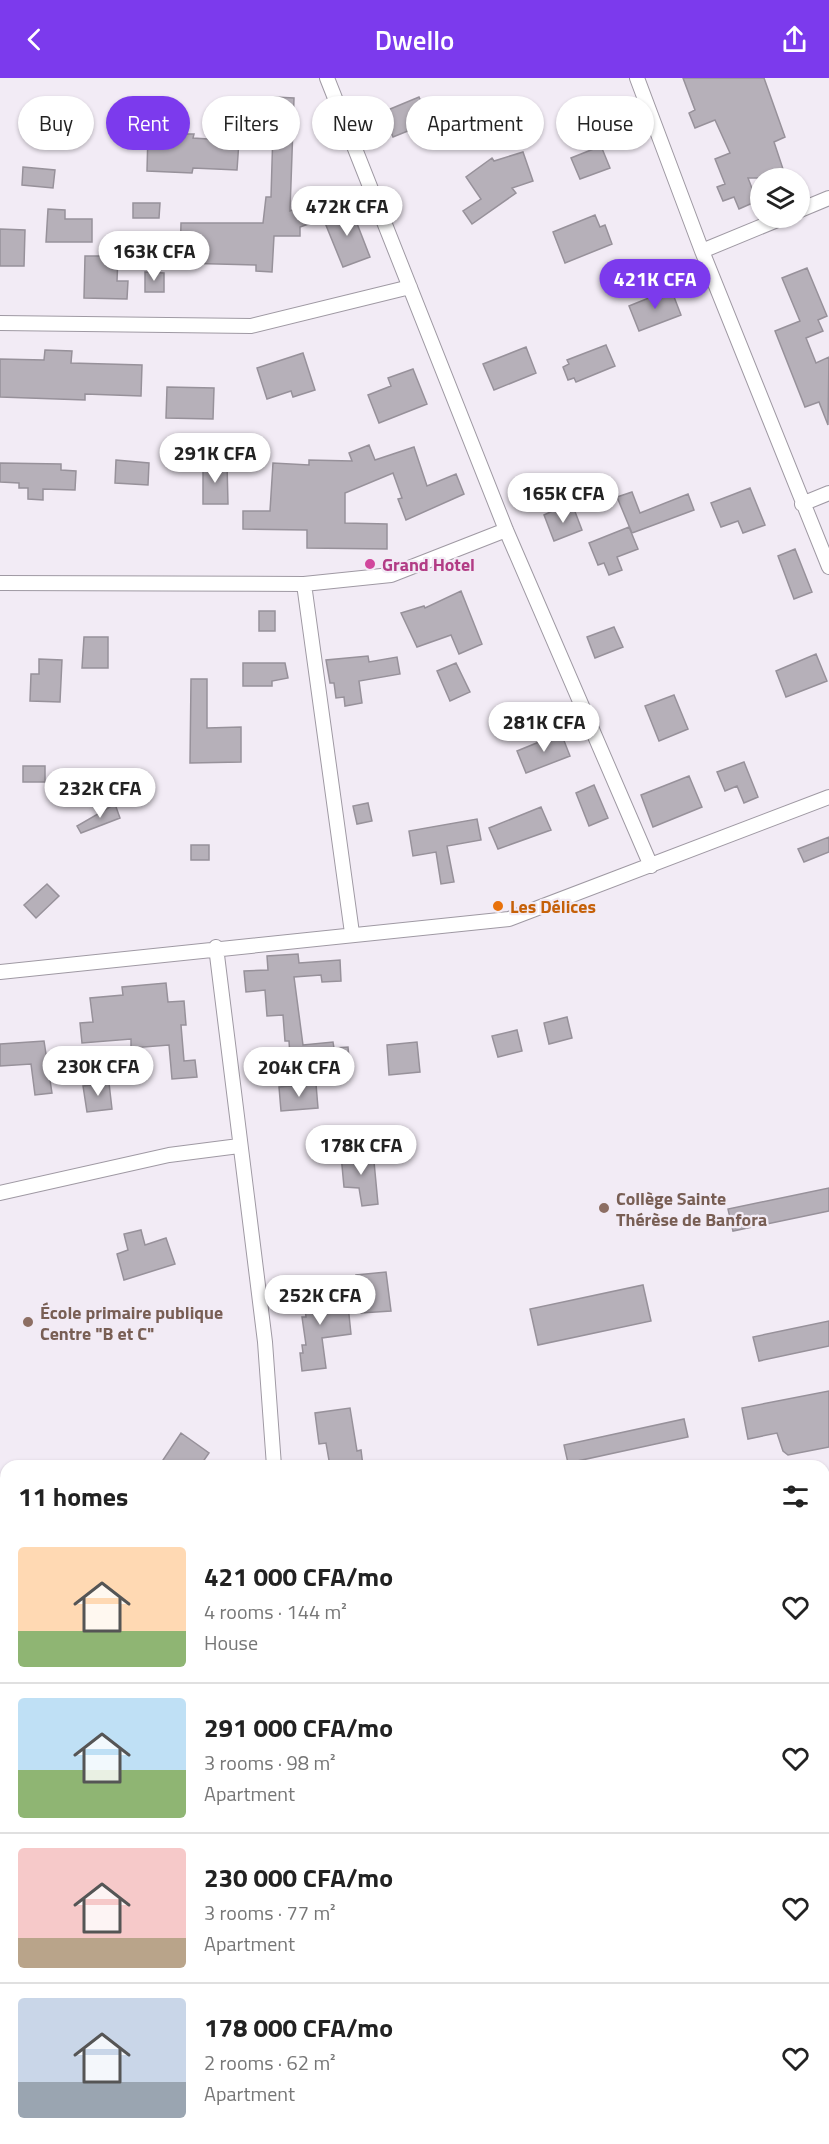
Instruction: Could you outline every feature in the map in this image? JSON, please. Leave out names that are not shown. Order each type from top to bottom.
[{"type":"street","points":[[327,78],[506,530],[651,866]]},
{"type":"street","points":[[637,78],[702,251],[829,567]]},
{"type":"street","points":[[810,206],[829,198]]},
{"type":"street","points":[[702,251],[758,228]]},
{"type":"street","points":[[0,323],[251,326],[410,286]]},
{"type":"street","points":[[802,504],[829,493]]},
{"type":"street","points":[[0,583],[304,584],[391,575],[506,530]]},
{"type":"street","points":[[304,584],[352,933]]},
{"type":"street","points":[[0,972],[216,947],[509,919],[829,797]]},
{"type":"street","points":[[216,947],[265,1342],[274,1460]]},
{"type":"street","points":[[0,1192],[170,1155],[239,1146]]},
{"type":"building","points":[[683,78],[764,78],[785,137],[774,142],[783,168],[750,168],[750,178],[748,178],[750,204],[739,209],[734,197],[723,201],[717,187],[725,184],[715,159],[730,153],[715,120],[695,128],[689,113],[695,110]]},
{"type":"building","points":[[406,102],[406,132],[394,137],[394,107]]},
{"type":"building","points":[[190,134],[194,134],[193,138],[202,139],[202,150],[238,150],[237,170],[193,168],[192,173],[147,171],[148,150],[190,150]]},
{"type":"building","points":[[272,150],[292,150],[290,211],[310,203],[317,221],[300,227],[300,236],[274,236],[272,272],[256,271],[256,265],[180,263],[181,223],[263,223],[266,197],[271,197]]},
{"type":"building","points":[[591,150],[603,150],[610,168],[580,179],[571,158]]},
{"type":"building","points":[[523,152],[533,181],[512,188],[516,193],[472,224],[463,211],[481,199],[466,177],[492,158],[494,161]]},
{"type":"building","points":[[23,167],[55,170],[53,188],[22,185]]},
{"type":"building","points":[[133,203],[160,203],[159,218],[133,218]]},
{"type":"building","points":[[351,208],[370,257],[343,267],[323,218]]},
{"type":"building","points":[[48,209],[65,210],[65,219],[92,219],[92,242],[46,242]]},
{"type":"building","points":[[595,215],[600,227],[605,225],[612,244],[565,263],[553,232]]},
{"type":"building","points":[[0,229],[25,230],[24,266],[0,266]]},
{"type":"building","points":[[85,256],[118,256],[117,281],[128,281],[127,299],[84,298]]},
{"type":"building","points":[[807,268],[827,316],[818,320],[823,331],[806,338],[816,363],[829,357],[828,425],[819,402],[805,407],[775,331],[800,321],[782,278]]},
{"type":"building","points":[[145,272],[164,273],[164,292],[145,292]]},
{"type":"building","points":[[671,289],[681,315],[639,331],[629,306]]},
{"type":"building","points":[[606,345],[615,366],[576,382],[574,378],[568,380],[563,367],[569,364],[567,360]]},
{"type":"building","points":[[526,347],[536,373],[494,390],[483,364]]},
{"type":"building","points":[[45,350],[72,351],[71,363],[142,365],[141,396],[85,394],[85,400],[0,397],[0,359],[44,360]]},
{"type":"building","points":[[303,353],[315,390],[293,397],[291,391],[267,399],[257,368]]},
{"type":"building","points":[[413,369],[427,404],[379,423],[368,395],[391,386],[388,378]]},
{"type":"building","points":[[167,387],[214,388],[213,419],[166,418]]},
{"type":"building","points":[[369,445],[375,460],[414,447],[427,486],[456,474],[464,494],[406,520],[398,499],[402,498],[393,473],[345,493],[345,523],[387,524],[387,549],[307,548],[307,530],[243,529],[243,511],[270,511],[273,463],[309,465],[309,460],[352,461],[349,453]]},
{"type":"building","points":[[116,460],[149,463],[148,485],[115,483]]},
{"type":"building","points":[[0,463],[61,464],[61,470],[76,471],[75,490],[43,489],[43,500],[28,499],[28,488],[19,488],[19,483],[0,482]]},
{"type":"building","points":[[203,463],[227,463],[228,504],[203,504]]},
{"type":"building","points":[[750,488],[765,525],[743,533],[738,521],[721,527],[711,503]]},
{"type":"building","points":[[632,492],[640,513],[688,494],[694,510],[632,533],[617,497]]},
{"type":"building","points":[[559,508],[561,514],[574,509],[582,530],[554,541],[544,515]]},
{"type":"building","points":[[629,527],[638,549],[617,557],[622,570],[609,575],[604,563],[598,565],[589,543]]},
{"type":"building","points":[[795,549],[812,592],[794,599],[778,556]]},
{"type":"building","points":[[461,591],[482,644],[459,654],[451,635],[417,647],[401,613],[424,606],[425,608]]},
{"type":"building","points":[[259,611],[275,611],[275,631],[259,631]]},
{"type":"building","points":[[614,627],[623,647],[595,658],[587,637]]},
{"type":"building","points":[[84,637],[108,637],[108,668],[82,668]]},
{"type":"building","points":[[816,654],[827,681],[786,697],[776,671]]},
{"type":"building","points":[[368,656],[369,662],[397,657],[400,674],[359,681],[362,703],[345,706],[344,697],[336,698],[334,683],[330,683],[326,660]]},
{"type":"building","points":[[39,659],[62,660],[60,702],[30,701],[31,674],[39,674]]},
{"type":"building","points":[[243,663],[285,663],[288,678],[272,681],[272,686],[243,686]]},
{"type":"building","points":[[456,663],[470,692],[450,701],[437,671]]},
{"type":"building","points":[[191,679],[207,679],[207,728],[241,727],[241,762],[190,763]]},
{"type":"building","points":[[674,695],[688,729],[659,741],[645,706]]},
{"type":"building","points":[[561,733],[570,756],[526,773],[517,751]]},
{"type":"building","points":[[744,762],[758,797],[744,803],[737,786],[725,791],[717,772]]},
{"type":"building","points":[[23,766],[45,766],[45,782],[23,782]]},
{"type":"building","points":[[689,776],[702,807],[653,827],[641,795]]},
{"type":"building","points":[[594,785],[608,818],[589,826],[576,793]]},
{"type":"building","points":[[368,803],[372,821],[357,824],[353,806]]},
{"type":"building","points":[[115,804],[120,818],[81,833],[77,826]]},
{"type":"building","points":[[541,807],[551,830],[498,849],[489,828]]},
{"type":"building","points":[[477,819],[481,840],[447,846],[454,882],[441,884],[436,852],[413,856],[409,831]]},
{"type":"building","points":[[829,837],[829,852],[804,862],[798,849]]},
{"type":"building","points":[[191,845],[209,845],[209,860],[191,860]]},
{"type":"building","points":[[47,884],[59,896],[36,918],[24,905]]},
{"type":"building","points":[[298,954],[299,963],[340,960],[341,981],[322,982],[321,975],[294,977],[303,1045],[333,1042],[334,1048],[348,1047],[350,1068],[302,1072],[301,1055],[290,1056],[289,1041],[285,1041],[283,1015],[267,1016],[265,990],[246,992],[244,971],[268,970],[267,956]]},
{"type":"building","points":[[166,983],[168,1002],[184,1001],[186,1025],[181,1025],[184,1061],[195,1060],[197,1077],[172,1079],[169,1045],[131,1048],[131,1039],[82,1043],[80,1023],[93,1022],[90,998],[123,995],[122,987]]},
{"type":"building","points":[[567,1017],[572,1038],[549,1044],[544,1023]]},
{"type":"building","points":[[517,1030],[522,1051],[498,1057],[492,1036]]},
{"type":"building","points":[[44,1041],[52,1093],[35,1095],[31,1064],[0,1066],[0,1044]]},
{"type":"building","points":[[417,1042],[420,1072],[389,1075],[387,1045]]},
{"type":"building","points":[[109,1083],[112,1109],[87,1112],[83,1086]]},
{"type":"building","points":[[316,1084],[318,1108],[281,1111],[279,1087]]},
{"type":"building","points":[[373,1151],[378,1204],[362,1206],[359,1188],[344,1187],[341,1155]]},
{"type":"building","points":[[829,1188],[829,1211],[733,1231],[728,1209]]},
{"type":"building","points":[[141,1230],[145,1245],[166,1238],[175,1264],[124,1280],[117,1254],[128,1250],[124,1234]]},
{"type":"building","points":[[386,1272],[391,1311],[361,1313],[356,1275]]},
{"type":"building","points":[[322,1282],[325,1307],[348,1305],[351,1334],[322,1338],[326,1368],[302,1371],[300,1353],[303,1353],[302,1345],[306,1345],[302,1317],[306,1317],[302,1284]]},
{"type":"building","points":[[643,1285],[651,1321],[538,1345],[530,1309]]},
{"type":"building","points":[[829,1321],[829,1346],[759,1361],[753,1337]]},
{"type":"building","points":[[829,1391],[829,1447],[788,1455],[783,1451],[777,1433],[748,1439],[742,1408]]},
{"type":"building","points":[[350,1408],[357,1451],[361,1450],[362,1460],[329,1460],[326,1443],[319,1444],[315,1413]]},
{"type":"building","points":[[684,1419],[688,1437],[582,1460],[567,1460],[564,1445]]},
{"type":"building","points":[[181,1433],[209,1453],[204,1460],[163,1460]]},
{"type":"place","name":"Grand Hotel","points":[[370,564]]},
{"type":"place","name":"Les Délices","points":[[498,906]]},
{"type":"place","name":"Collège Sainte Thérèse de Banfora","points":[[604,1208]]},
{"type":"place","name":"École primaire publique Centre \"B et C\"","points":[[28,1322]]}]
